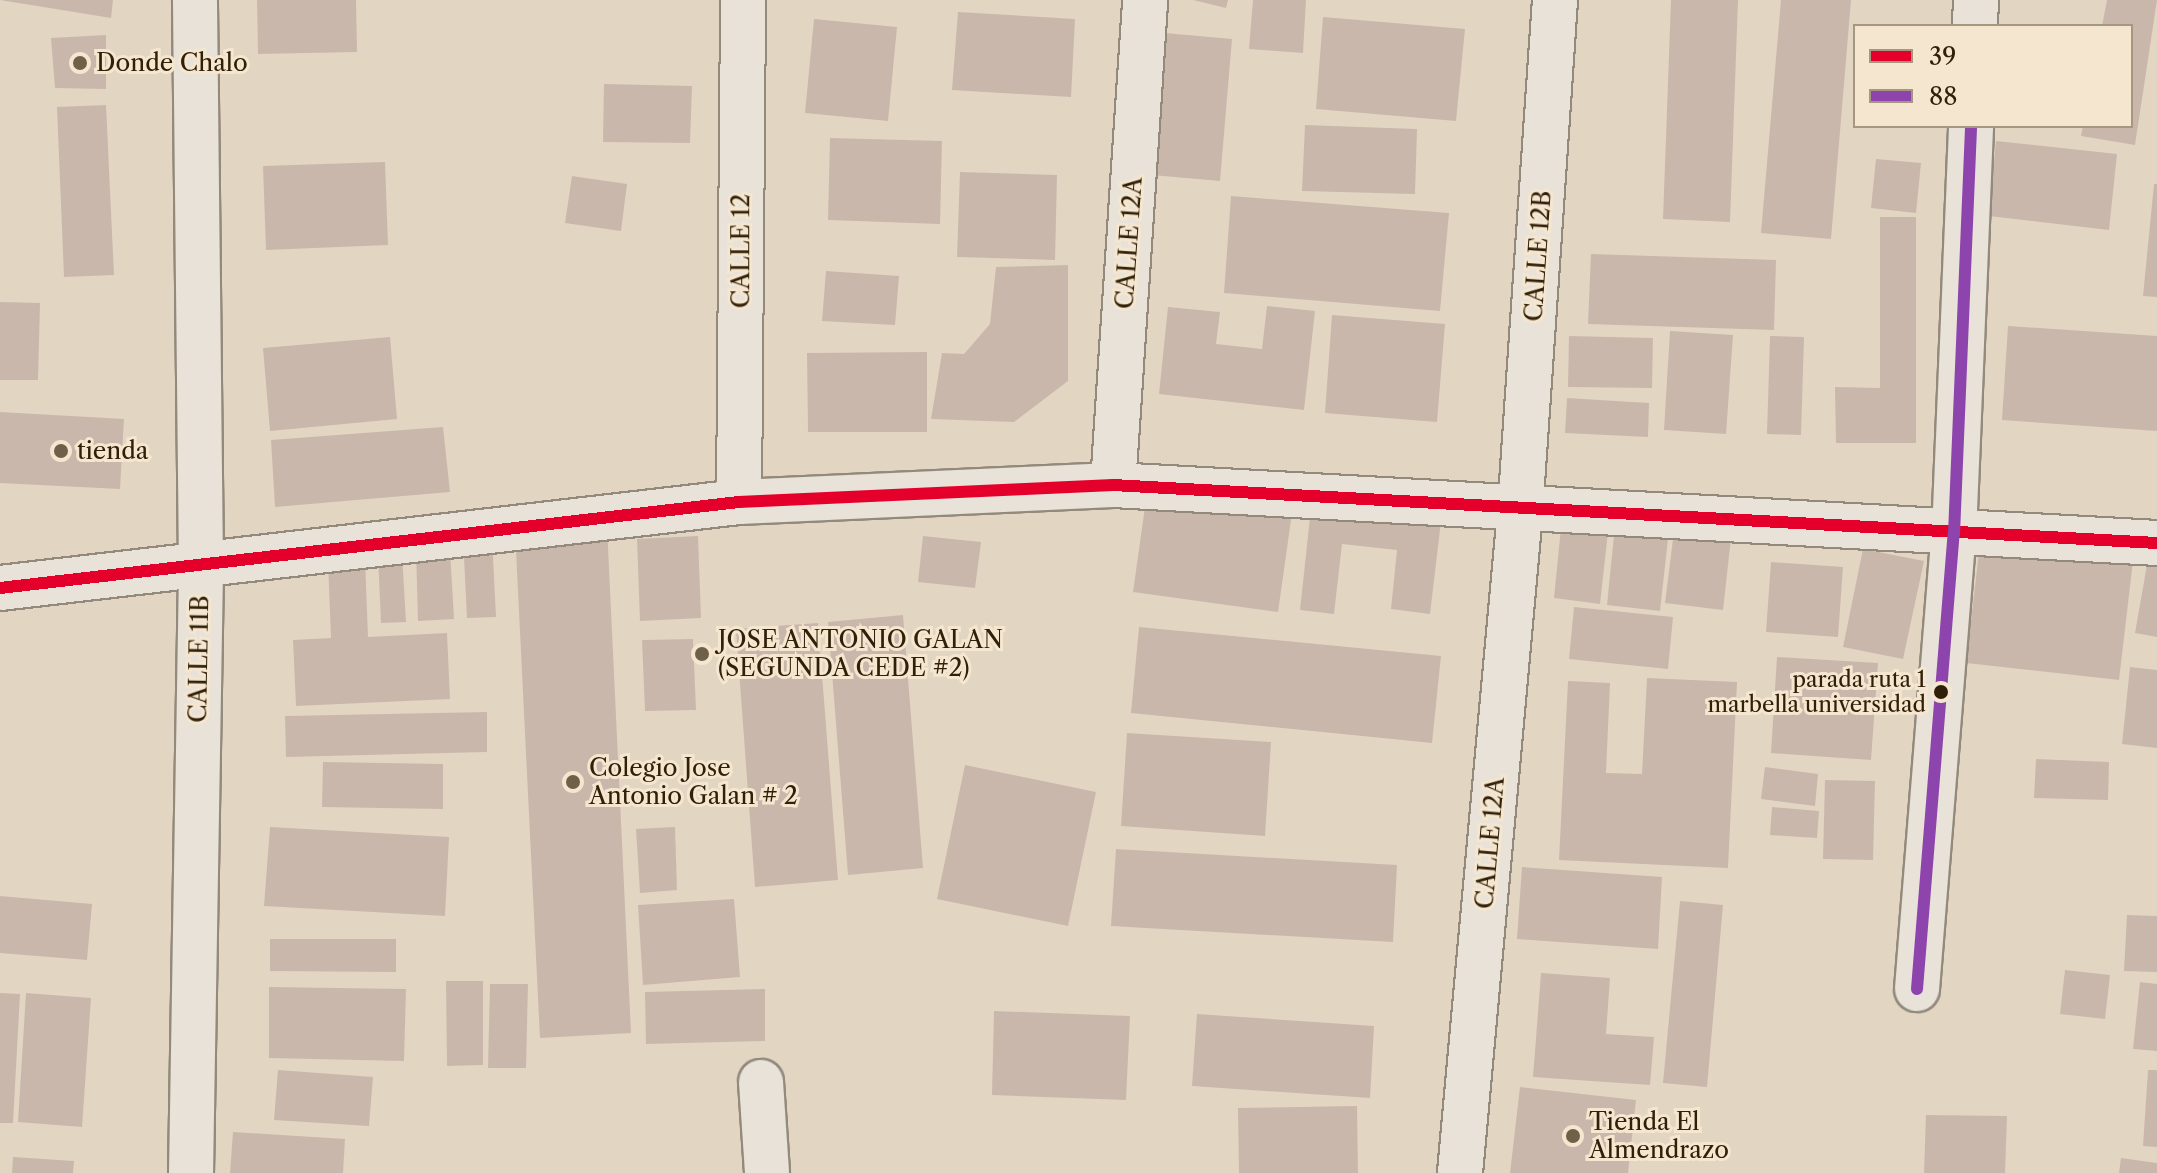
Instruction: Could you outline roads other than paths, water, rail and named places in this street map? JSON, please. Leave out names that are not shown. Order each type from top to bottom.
[{"type":"street","name":"CALLE 11B","points":[[191,1173],[201,567],[195,0]]},
{"type":"street","name":"CALLE 12","points":[[739,502],[743,0]]},
{"type":"street","name":"CALLE 12A","points":[[1113,485],[1145,0]]},
{"type":"street","name":"CALLE 12B","points":[[1520,512],[1555,0]]},
{"type":"street","points":[[1975,24],[1976,0]]},
{"type":"street","points":[[1917,989],[1954,534],[1971,128]]},
{"type":"street","points":[[0,588],[739,502],[1113,485],[1520,512],[2157,543]]},
{"type":"street","name":"CALLE 12A","points":[[1460,1173],[1520,512]]},
{"type":"street","points":[[761,1082],[767,1173]]},
{"type":"place","name":"Donde Chalo","points":[[80,63]]},
{"type":"place","name":"tienda","points":[[61,451]]},
{"type":"place","name":"JOSE ANTONIO GALAN (SEGUNDA CEDE #2)","points":[[702,654]]},
{"type":"place","name":"parada ruta 1 marbella universidad","points":[[1941,692]]},
{"type":"place","name":"Colegio Jose Antonio Galan # 2","points":[[573,782]]},
{"type":"place","name":"Tienda El Almendrazo","points":[[1573,1136]]}]
